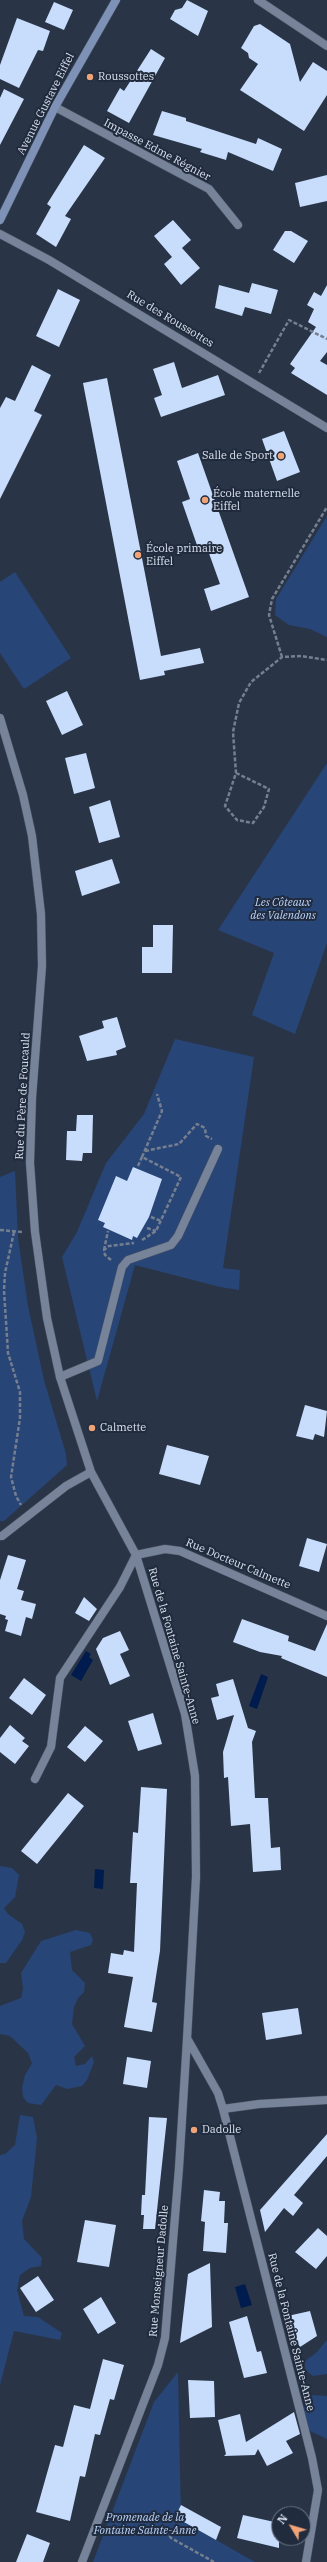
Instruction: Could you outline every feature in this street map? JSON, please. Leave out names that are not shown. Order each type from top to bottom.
[{"type":"main road","name":"Avenue Gustave Eiffel","points":[[0,220],[55,107],[116,0]]},
{"type":"street","points":[[258,0],[327,46]]},
{"type":"street","name":"Impasse Edme Régnier","points":[[55,107],[209,189],[238,224]]},
{"type":"street","name":"Rue des Roussottes","points":[[0,234],[49,260],[327,428]]},
{"type":"street","name":"Rue du Père de Foucauld","points":[[0,718],[23,795],[32,836],[41,914],[42,966],[32,1098],[30,1163],[35,1232],[42,1287],[60,1377],[76,1432],[91,1472]]},
{"type":"street","points":[[60,1377],[98,1361],[122,1267],[128,1260],[171,1245],[178,1236],[218,1149]]},
{"type":"street","points":[[1,1538],[66,1486],[91,1472]]},
{"type":"street","name":"Rue de la Fontaine Sainte-Anne","points":[[91,1472],[136,1555],[185,1714],[195,1776],[196,1877],[187,2039],[218,2093],[223,2109],[312,2458],[318,2490],[306,2562]]},
{"type":"street","name":"Rue Docteur Calmette","points":[[136,1555],[165,1549],[180,1551],[327,1616]]},
{"type":"street","points":[[35,1779],[51,1747],[60,1678],[120,1587],[136,1555]]},
{"type":"street","name":"Rue Monseigneur Dadolle","points":[[82,2562],[158,2364],[165,2338],[179,2168],[187,2039]]},
{"type":"street","points":[[223,2109],[259,2104],[327,2100]]},
{"type":"path","points":[[253,382],[289,320],[327,339]]},
{"type":"path","points":[[282,657],[269,615],[272,599],[327,507]]},
{"type":"path","points":[[236,773],[269,789],[264,807],[254,823],[237,820],[225,806],[236,773],[233,732],[239,702],[250,682],[282,657],[301,656],[327,660]]},
{"type":"path","points":[[138,1166],[162,1111],[158,1094]]},
{"type":"path","points":[[145,1151],[179,1144],[197,1124],[205,1128],[206,1136],[219,1142],[218,1149]]},
{"type":"path","points":[[104,1250],[109,1246],[138,1242],[156,1231],[181,1177],[142,1157]]},
{"type":"path","points":[[151,1218],[161,1221]]},
{"type":"path","points":[[147,1228],[156,1231]]},
{"type":"path","points":[[0,1230],[35,1232]]},
{"type":"path","points":[[108,1231],[104,1250],[105,1255],[122,1267]]},
{"type":"path","points":[[14,1232],[4,1290],[8,1353],[20,1392],[20,1418],[11,1477],[16,1496],[29,1515]]},
{"type":"path","points":[[166,2531],[171,2538],[214,2562]]},
{"type":"green space","points":[[327,516],[327,637],[310,629],[289,625],[275,615],[276,599]]},
{"type":"green space","points":[[15,572],[71,658],[24,689],[0,653],[0,582]]},
{"type":"green space","name":"Les Côteaux des Valendons","points":[[327,763],[327,943],[295,1034],[252,1015],[274,953],[218,930]]},
{"type":"green space","points":[[175,1039],[254,1057],[223,1268],[240,1270],[239,1290],[220,1287],[135,1265],[97,1401],[62,1257],[77,1232],[106,1163],[144,1114]]},
{"type":"green space","points":[[15,1171],[18,1238],[28,1306],[44,1380],[66,1454],[67,1465],[4,1521],[0,1521],[0,1177]]},
{"type":"green space","points":[[0,1866],[12,1868],[19,1875],[15,1897],[4,1908],[8,1914],[22,1924],[25,1932],[22,1940],[6,1963],[0,1963]]},
{"type":"green space","points":[[76,1930],[90,1933],[93,1940],[91,1945],[70,1952],[72,1970],[85,1983],[84,1992],[78,1998],[74,2007],[72,2024],[85,2046],[74,2057],[76,2066],[85,2064],[92,2056],[94,2062],[87,2080],[82,2086],[67,2089],[56,2085],[41,2105],[28,2103],[23,2097],[22,2088],[25,2075],[32,2063],[28,2053],[10,2036],[0,2034],[0,2006],[21,1998],[23,1989],[21,1973],[41,1941]]},
{"type":"green space","points":[[20,2115],[33,2117],[37,2138],[31,2197],[22,2221],[24,2239],[42,2258],[41,2266],[30,2268],[20,2275],[17,2290],[24,2316],[38,2317],[62,2333],[60,2340],[14,2331],[0,2385],[0,2155],[5,2154],[15,2145]]},
{"type":"green space","points":[[327,2340],[327,2374],[313,2376],[305,2370],[305,2361],[316,2353]]},
{"type":"green space","name":"Promenade de la Fontaine Sainte-Anne","points":[[178,2372],[181,2520],[255,2562],[93,2562],[154,2402]]},
{"type":"green space","points":[[313,2395],[327,2396],[327,2439],[310,2431],[303,2422],[302,2412],[305,2402]]},
{"type":"shaded area","points":[[86,1651],[91,1654],[89,1657],[93,1660],[81,1681],[71,1675]]},
{"type":"shaded area","points":[[261,1674],[268,1677],[257,1709],[249,1706]]},
{"type":"shaded area","points":[[95,1869],[104,1870],[103,1889],[94,1888]]},
{"type":"shaded area","points":[[245,2284],[252,2305],[241,2308],[235,2287]]},
{"type":"building","points":[[187,0],[208,11],[198,36],[170,19],[175,10],[182,8]]},
{"type":"building","points":[[54,2],[73,10],[64,30],[45,22]]},
{"type":"building","points":[[17,18],[50,31],[43,51],[38,50],[19,88],[0,79],[0,65]]},
{"type":"building","points":[[260,24],[290,44],[300,82],[313,62],[327,71],[327,95],[304,131],[240,90],[258,64],[249,58],[248,53],[241,48],[254,26]]},
{"type":"building","points":[[151,49],[165,58],[129,123],[107,111],[120,88],[124,91]]},
{"type":"building","points":[[4,89],[24,99],[0,145],[0,98]]},
{"type":"building","points":[[162,111],[186,118],[186,121],[256,144],[258,138],[282,149],[273,171],[228,152],[226,160],[200,152],[202,149],[153,135]]},
{"type":"building","points":[[84,145],[105,158],[65,216],[71,219],[56,247],[36,234],[51,207],[47,204]]},
{"type":"building","points":[[327,175],[327,201],[300,207],[295,183]]},
{"type":"building","points":[[173,220],[191,240],[182,248],[200,268],[181,285],[164,264],[172,257],[154,236]]},
{"type":"building","points":[[285,231],[291,231],[308,241],[294,263],[273,250]]},
{"type":"building","points":[[252,283],[278,290],[271,314],[245,307],[242,316],[215,308],[219,285],[249,293]]},
{"type":"building","points":[[327,285],[327,352],[320,361],[327,365],[327,395],[291,373],[295,368],[290,364],[316,327],[308,322],[314,309],[307,305],[314,292],[321,296]]},
{"type":"building","points":[[58,289],[80,300],[59,347],[36,336]]},
{"type":"building","points":[[174,362],[182,388],[218,375],[225,395],[161,417],[154,398],[162,395],[153,369]]},
{"type":"building","points":[[32,365],[51,375],[34,411],[42,415],[0,499],[0,408],[6,397],[15,401]]},
{"type":"building","points":[[107,378],[161,656],[200,648],[204,663],[164,671],[165,675],[140,680],[83,383]]},
{"type":"building","name":"Salle de Sport","points":[[284,431],[300,472],[277,481],[262,439]]},
{"type":"building","points":[[198,453],[249,597],[211,611],[204,589],[220,584],[206,545],[198,548],[182,502],[190,499],[177,461]]},
{"type":"building","points":[[67,691],[83,725],[62,735],[46,701]]},
{"type":"building","points":[[86,753],[95,788],[74,794],[65,758]]},
{"type":"building","points":[[110,800],[120,837],[99,843],[89,807]]},
{"type":"building","points":[[112,859],[120,883],[82,896],[75,871]]},
{"type":"building","points":[[153,925],[173,925],[172,973],[142,973],[142,947],[153,947]]},
{"type":"building","points":[[117,1017],[126,1047],[116,1051],[117,1055],[87,1061],[79,1036],[104,1028],[102,1021]]},
{"type":"building","points":[[77,1115],[93,1115],[92,1153],[83,1153],[82,1161],[66,1160],[67,1131],[76,1131]]},
{"type":"building","points":[[133,1167],[162,1179],[149,1217],[137,1238],[133,1236],[132,1240],[103,1227],[105,1223],[98,1220],[116,1176],[127,1181]]},
{"type":"building","points":[[305,1405],[327,1411],[324,1437],[315,1434],[313,1440],[296,1436]]},
{"type":"building","points":[[167,1445],[209,1456],[200,1485],[159,1474]]},
{"type":"building","points":[[307,1538],[327,1544],[319,1572],[299,1566]]},
{"type":"building","points":[[8,1555],[26,1560],[17,1589],[24,1591],[21,1600],[36,1604],[32,1619],[26,1617],[21,1636],[5,1631],[8,1620],[5,1619],[6,1616],[0,1614],[0,1580]]},
{"type":"building","points":[[84,1597],[97,1609],[89,1621],[75,1613]]},
{"type":"building","points":[[242,1619],[289,1636],[288,1641],[315,1651],[327,1624],[327,1677],[281,1658],[282,1656],[260,1652],[233,1642]]},
{"type":"building","points":[[120,1631],[129,1650],[120,1654],[130,1676],[110,1685],[96,1649],[103,1638]]},
{"type":"building","points":[[24,1678],[46,1695],[32,1715],[9,1698]]},
{"type":"building","points":[[233,1679],[248,1728],[256,1731],[252,1742],[255,1798],[268,1798],[271,1848],[280,1847],[281,1870],[253,1872],[250,1824],[231,1826],[228,1777],[224,1778],[223,1752],[234,1715],[217,1720],[211,1698],[219,1696],[216,1684]]},
{"type":"building","points":[[153,1713],[162,1744],[138,1751],[128,1721]]},
{"type":"building","points":[[10,1725],[25,1738],[22,1741],[29,1746],[15,1764],[0,1752],[0,1738]]},
{"type":"building","points":[[85,1726],[103,1741],[85,1762],[67,1747]]},
{"type":"building","points":[[141,1787],[167,1789],[160,1951],[152,2002],[157,2003],[152,2032],[124,2027],[133,1977],[108,1973],[111,1953],[123,1955],[124,1950],[134,1952],[137,1883],[130,1883],[133,1832],[138,1833]]},
{"type":"building","points":[[68,1793],[84,1806],[37,1864],[21,1851]]},
{"type":"building","points":[[298,2008],[302,2034],[266,2040],[262,2013]]},
{"type":"building","points":[[127,2057],[151,2061],[147,2088],[123,2084]]},
{"type":"building","points":[[149,2117],[167,2118],[155,2229],[143,2229],[144,2215],[141,2215],[142,2195],[145,2195]]},
{"type":"building","points":[[327,2134],[327,2156],[294,2195],[303,2203],[293,2216],[284,2208],[265,2232],[260,2210]]},
{"type":"building","points":[[204,2190],[220,2192],[219,2201],[225,2201],[224,2223],[228,2223],[226,2253],[203,2251],[205,2222],[201,2221]]},
{"type":"building","points":[[85,2220],[116,2225],[109,2267],[77,2262]]},
{"type":"building","points":[[318,2228],[327,2236],[327,2256],[316,2269],[295,2252]]},
{"type":"building","points":[[210,2263],[212,2327],[180,2343],[188,2274]]},
{"type":"building","points":[[38,2276],[54,2300],[36,2312],[20,2288]]},
{"type":"building","points":[[101,2297],[116,2323],[98,2334],[83,2309]]},
{"type":"building","points":[[310,2311],[317,2336],[300,2347],[293,2335],[288,2338],[283,2317]]},
{"type":"building","points":[[247,2316],[257,2352],[261,2351],[267,2373],[244,2378],[229,2322]]},
{"type":"building","points":[[103,2359],[124,2365],[114,2400],[110,2399],[100,2435],[95,2434],[85,2477],[80,2476],[70,2521],[36,2512],[55,2445],[63,2447],[74,2405],[90,2409]]},
{"type":"building","points":[[188,2380],[214,2381],[215,2417],[190,2418]]},
{"type":"building","points":[[294,2412],[300,2434],[286,2441],[293,2453],[267,2466],[258,2449],[255,2455],[224,2456],[226,2454],[218,2420],[240,2414],[246,2442]]},
{"type":"building","points":[[181,2505],[221,2527],[216,2540],[175,2517]]},
{"type":"building","points":[[243,2515],[271,2521],[271,2546],[279,2546],[279,2548],[237,2538]]},
{"type":"building","points":[[27,2534],[50,2543],[43,2562],[16,2562]]},
{"type":"place","name":"Roussottes","points":[[90,77]]},
{"type":"place","name":"Salle de Sport","points":[[281,456]]},
{"type":"place","name":"École maternelle Eiffel","points":[[205,500]]},
{"type":"place","name":"École primaire Eiffel","points":[[138,555]]},
{"type":"place","name":"Calmette","points":[[92,1428]]},
{"type":"place","name":"Dadolle","points":[[194,2130]]}]
